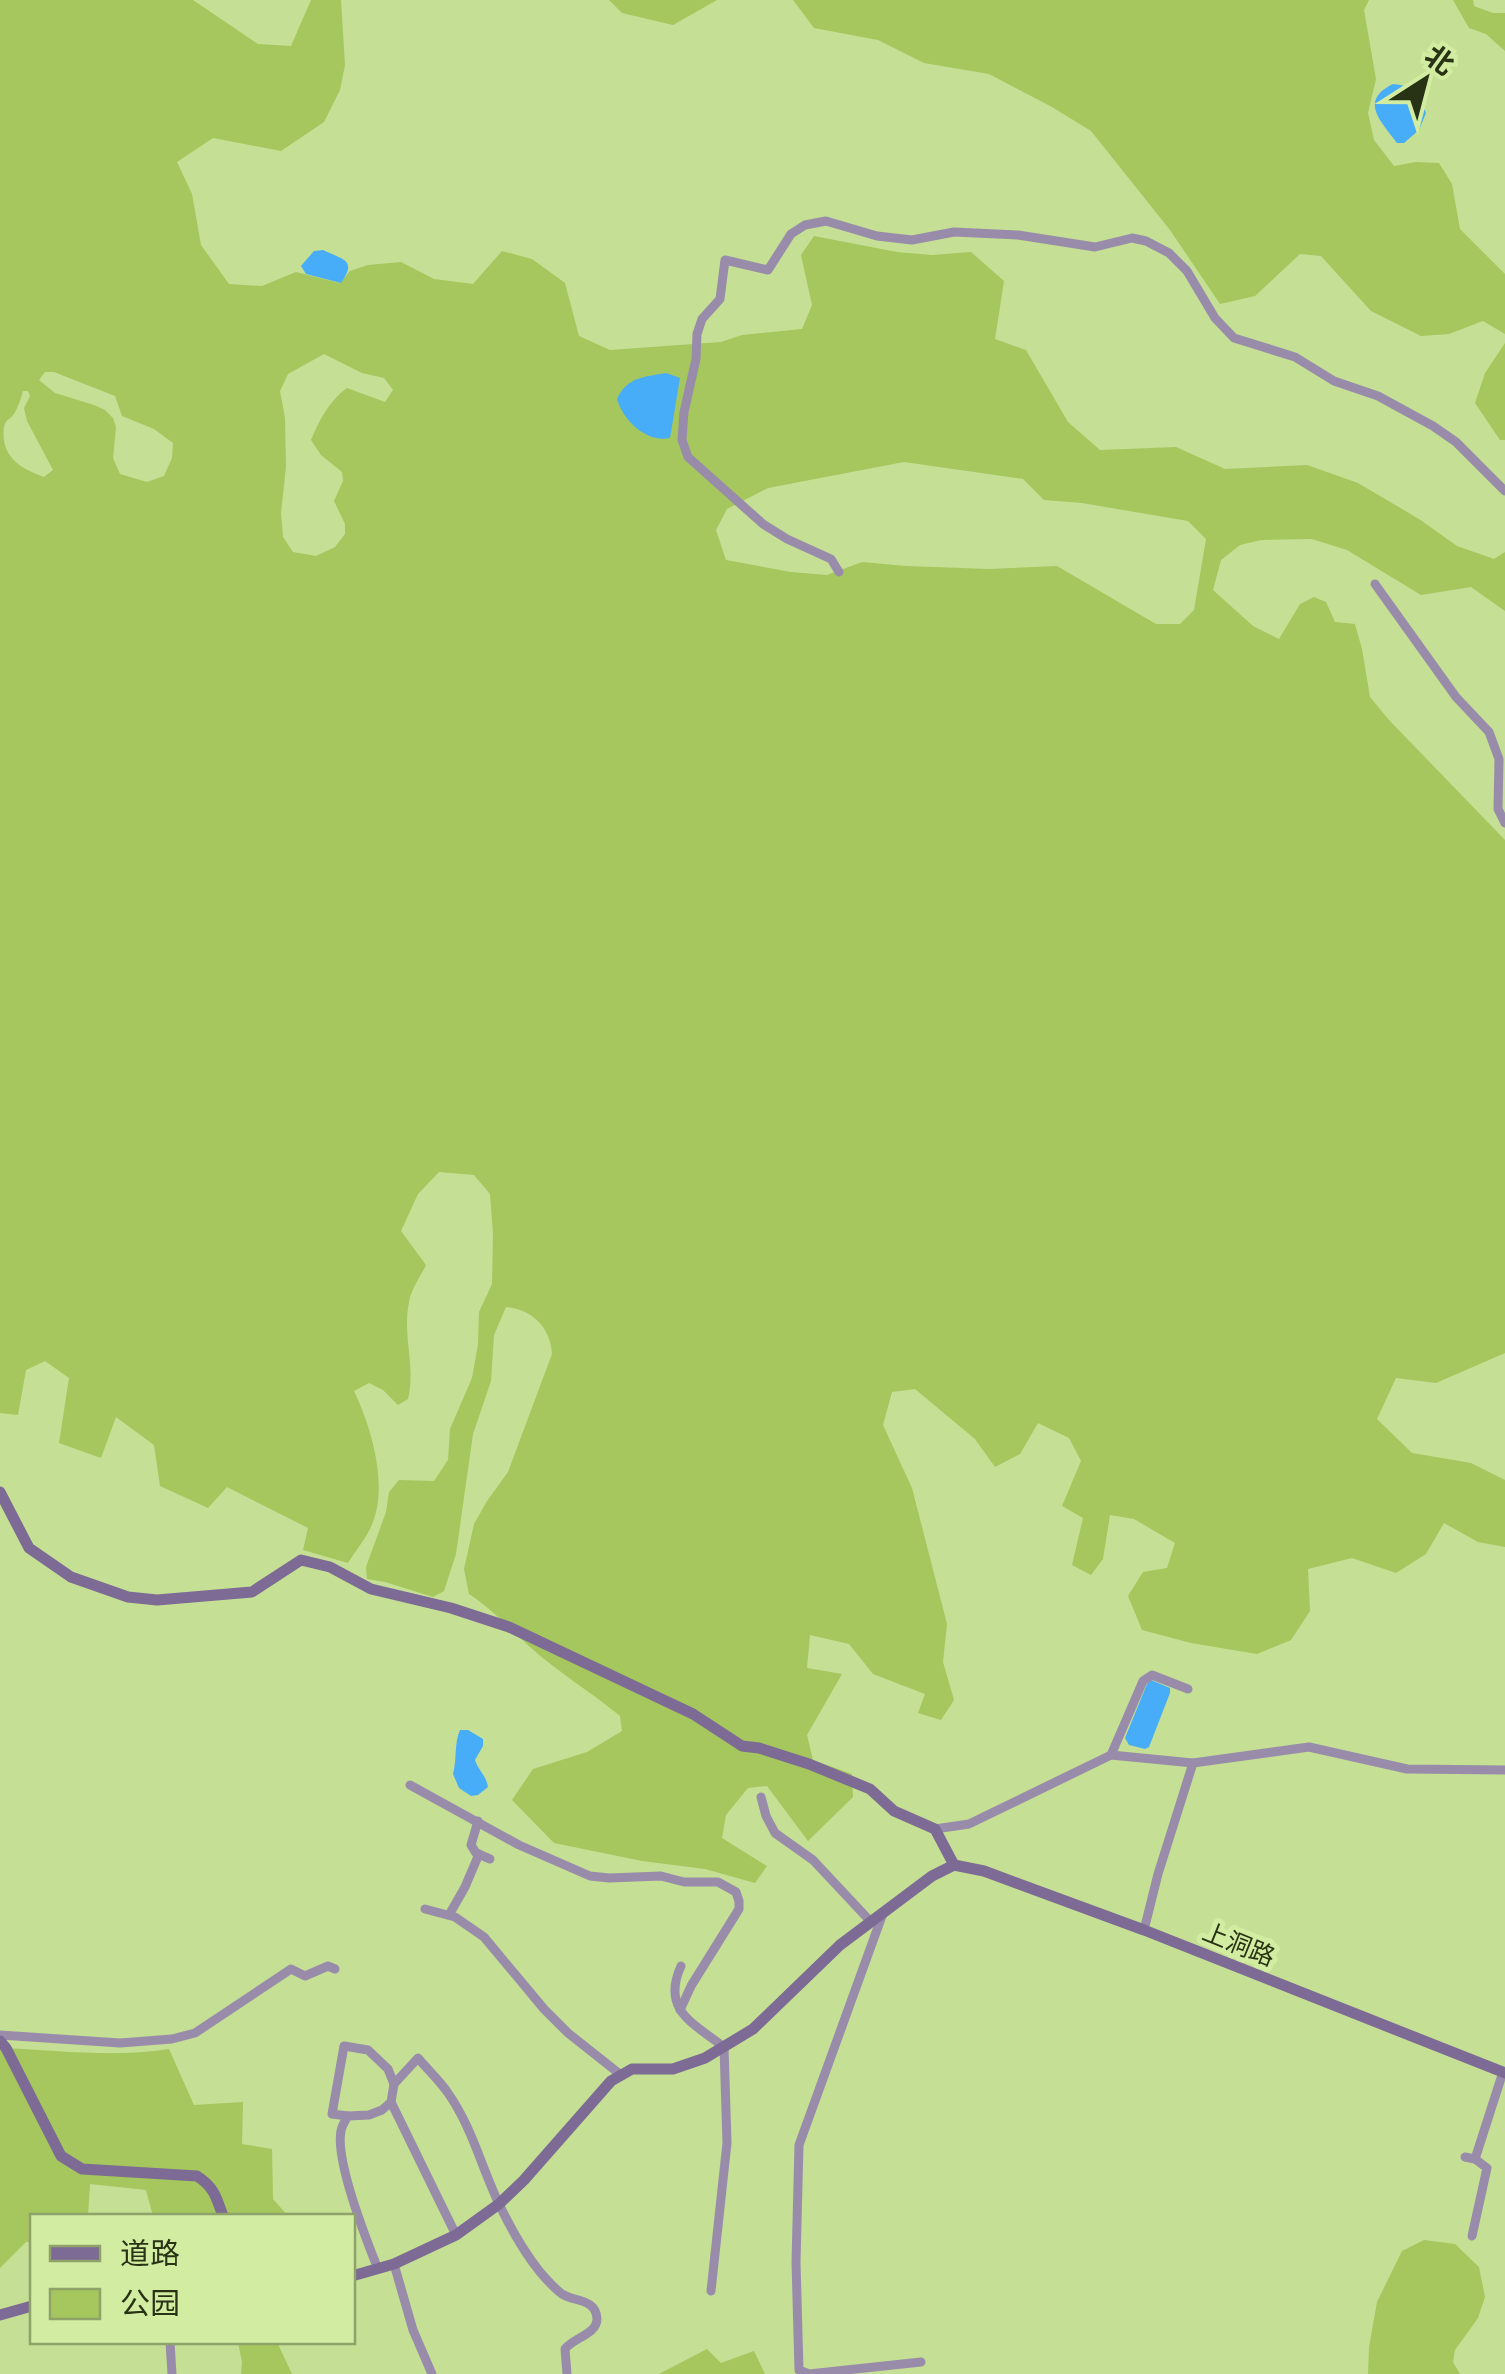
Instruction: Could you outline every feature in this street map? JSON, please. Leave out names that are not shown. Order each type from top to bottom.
[{"type":"street","points":[[839,572],[831,560],[763,524],[688,457],[682,440],[696,359],[696,334],[702,319],[720,299],[725,260],[768,270],[791,234],[805,225],[826,221],[877,236],[912,240],[954,232],[1018,235],[1095,247],[1132,238],[1146,241],[1168,253],[1187,271],[1216,318],[1234,338],[1295,357],[1334,381],[1378,396],[1433,426],[1456,442],[1505,491]]},
{"type":"street","points":[[1376,584],[1456,697],[1490,732],[1499,759],[1498,809],[1505,822]]},
{"type":"street","points":[[0,1492],[29,1548],[70,1576],[128,1597],[157,1600],[252,1592],[300,1560],[330,1566],[371,1588],[509,1627],[693,1714],[742,1746],[808,1764],[870,1790],[894,1812],[935,1829],[969,1824],[1111,1755],[1193,1762],[1309,1747],[1407,1769],[1505,1770]]},
{"type":"street","points":[[1111,1755],[1143,1681],[1152,1674],[1188,1689]]},
{"type":"street","points":[[1144,1930],[1193,1762]]},
{"type":"street","points":[[410,1785],[519,1844],[590,1876],[661,1876],[684,1882],[718,1882],[736,1892],[739,1908],[680,2010]]},
{"type":"street","points":[[761,1797],[775,1834],[813,1860],[871,1922]]},
{"type":"street","points":[[478,1821],[471,1845],[490,1859]]},
{"type":"street","points":[[355,2275],[394,2264],[456,2235],[499,2204],[611,2081],[632,2069],[673,2069],[704,2058],[753,2029],[840,1945],[932,1876],[954,1865],[935,1829]]},
{"type":"street","points":[[449,1915],[479,1854]]},
{"type":"street","name":"上洞路","points":[[954,1865],[984,1872],[1144,1930],[1504,2072]]},
{"type":"street","points":[[425,1909],[466,1922],[484,1937],[568,2034],[621,2075]]},
{"type":"street","points":[[883,1914],[799,2145],[799,2370],[810,2374],[921,2362]]},
{"type":"street","points":[[0,2038],[120,2043],[172,2039],[196,2033],[290,1970],[306,1976],[328,1966],[335,1969]]},
{"type":"street","points":[[682,1966],[673,1993],[680,2010],[724,2046],[727,2143],[711,2291]]},
{"type":"street","points":[[0,2038],[61,2156],[82,2169],[197,2176],[215,2192],[221,2214]]},
{"type":"street","points":[[391,2102],[369,2115],[332,2114],[344,2046],[368,2050],[388,2070],[394,2084],[391,2102],[456,2235]]},
{"type":"street","points":[[394,2084],[418,2058],[448,2093],[525,2252],[543,2276],[566,2296],[586,2301],[595,2312],[595,2326],[564,2348],[566,2374]]},
{"type":"street","points":[[1472,2236],[1487,2168],[1470,2158],[1504,2072]]},
{"type":"street","points":[[348,2116],[341,2132],[344,2160],[358,2220],[378,2269]]},
{"type":"street","points":[[394,2264],[432,2374]]},
{"type":"street","points":[[0,2315],[30,2307]]},
{"type":"street","points":[[170,2344],[172,2374]]},
{"type":"green space","points":[[0,0],[193,0],[258,44],[291,46],[311,0],[341,0],[345,65],[340,90],[324,122],[281,151],[213,138],[177,162],[192,194],[201,245],[229,284],[262,286],[296,272],[340,283],[350,271],[401,262],[434,279],[473,284],[502,251],[532,259],[565,283],[579,336],[610,350],[721,342],[742,335],[802,329],[812,305],[801,255],[814,236],[897,252],[971,252],[1004,281],[995,339],[1026,350],[1068,422],[1100,450],[1176,447],[1225,469],[1307,465],[1358,483],[1457,546],[1494,559],[1505,552],[1505,611],[1471,587],[1421,595],[1347,550],[1312,539],[1261,540],[1240,545],[1221,560],[1213,590],[1253,626],[1279,639],[1300,604],[1314,597],[1326,602],[1335,622],[1355,624],[1370,697],[1505,840],[1505,1353],[1436,1383],[1396,1378],[1377,1419],[1412,1453],[1471,1463],[1505,1480],[1505,1547],[1478,1542],[1444,1523],[1426,1554],[1396,1573],[1352,1558],[1308,1569],[1310,1611],[1291,1640],[1257,1654],[1191,1643],[1142,1630],[1128,1596],[1143,1572],[1167,1568],[1175,1543],[1134,1519],[1110,1515],[1103,1559],[1091,1575],[1072,1565],[1083,1518],[1062,1506],[1081,1461],[1069,1438],[1038,1423],[1020,1454],[995,1467],[975,1439],[915,1389],[892,1392],[883,1425],[912,1488],[947,1624],[943,1662],[954,1700],[941,1720],[918,1713],[925,1694],[873,1674],[849,1644],[810,1635],[807,1668],[842,1674],[807,1735],[813,1760],[852,1774],[853,1797],[808,1841],[767,1786],[748,1788],[726,1815],[722,1838],[767,1866],[755,1883],[705,1869],[554,1843],[512,1800],[533,1769],[587,1752],[622,1731],[620,1716],[469,1594],[464,1569],[474,1524],[508,1472],[552,1354],[548,1336],[532,1316],[506,1307],[494,1335],[491,1381],[473,1434],[456,1554],[444,1591],[433,1597],[367,1579],[366,1567],[389,1492],[399,1480],[434,1481],[448,1460],[450,1429],[472,1378],[479,1312],[492,1284],[493,1234],[490,1194],[474,1175],[439,1172],[418,1194],[401,1231],[426,1265],[412,1293],[407,1315],[411,1374],[408,1399],[398,1405],[369,1383],[354,1391],[371,1438],[379,1490],[371,1527],[348,1563],[303,1550],[308,1528],[227,1487],[208,1508],[160,1486],[154,1445],[116,1417],[101,1458],[59,1443],[69,1378],[45,1361],[26,1370],[18,1415],[0,1413]],"holes":[[[324,354],[362,373],[384,378],[393,390],[385,402],[347,388],[330,405],[314,432],[311,440],[321,455],[342,472],[343,481],[334,501],[345,524],[345,534],[335,547],[316,556],[293,552],[283,537],[285,418],[280,391],[288,374]],[[45,372],[54,372],[115,396],[122,416],[154,429],[173,443],[164,476],[147,482],[120,474],[113,458],[113,418],[94,405],[55,393],[39,380]],[[23,391],[28,391],[30,396],[24,408],[27,421],[53,470],[44,477],[20,466],[5,446],[4,427]],[[904,462],[1023,479],[1044,500],[1188,521],[1206,539],[1194,610],[1180,624],[1156,624],[1057,566],[989,569],[862,562],[827,575],[726,560],[716,530],[727,509],[768,488]]]},
{"type":"green space","points":[[609,0],[717,0],[673,25],[622,13]]},
{"type":"green space","points":[[793,0],[1369,0],[1364,10],[1376,79],[1368,113],[1374,140],[1394,166],[1439,163],[1452,184],[1460,229],[1505,274],[1505,334],[1483,321],[1449,334],[1421,336],[1371,311],[1321,256],[1300,254],[1255,296],[1220,304],[1170,230],[1091,131],[989,74],[924,63],[878,40],[814,28]]},
{"type":"green space","points":[[1453,0],[1473,0],[1474,6],[1505,13],[1505,51],[1486,34],[1469,28]]},
{"type":"green space","points":[[1505,343],[1505,440],[1500,440],[1475,403],[1485,373]]},
{"type":"green space","points":[[0,2048],[106,2053],[169,2049],[194,2105],[243,2102],[242,2144],[272,2149],[273,2199],[286,2214],[152,2214],[146,2190],[90,2184],[88,2214],[30,2214],[30,2242],[0,2268]]},
{"type":"green space","points":[[1424,2240],[1455,2244],[1479,2267],[1485,2297],[1478,2318],[1455,2350],[1453,2362],[1460,2374],[1368,2374],[1377,2302],[1402,2251]]},
{"type":"green space","points":[[238,2344],[278,2344],[292,2374],[241,2374]]},
{"type":"green space","points":[[707,2349],[721,2363],[754,2351],[765,2374],[659,2374]]},
{"type":"water","points":[[1393,84],[1415,92],[1426,113],[1419,130],[1404,143],[1397,143],[1376,112],[1377,97]]},
{"type":"water","points":[[323,250],[348,265],[341,283],[306,274],[301,266],[314,251]]},
{"type":"water","points":[[666,373],[680,378],[670,438],[661,439],[637,428],[624,415],[617,399],[631,382]]},
{"type":"water","points":[[1151,1680],[1170,1688],[1170,1693],[1145,1749],[1129,1745],[1125,1738]]},
{"type":"water","points":[[460,1730],[483,1739],[475,1760],[488,1787],[478,1795],[471,1796],[459,1788],[453,1774]]}]
